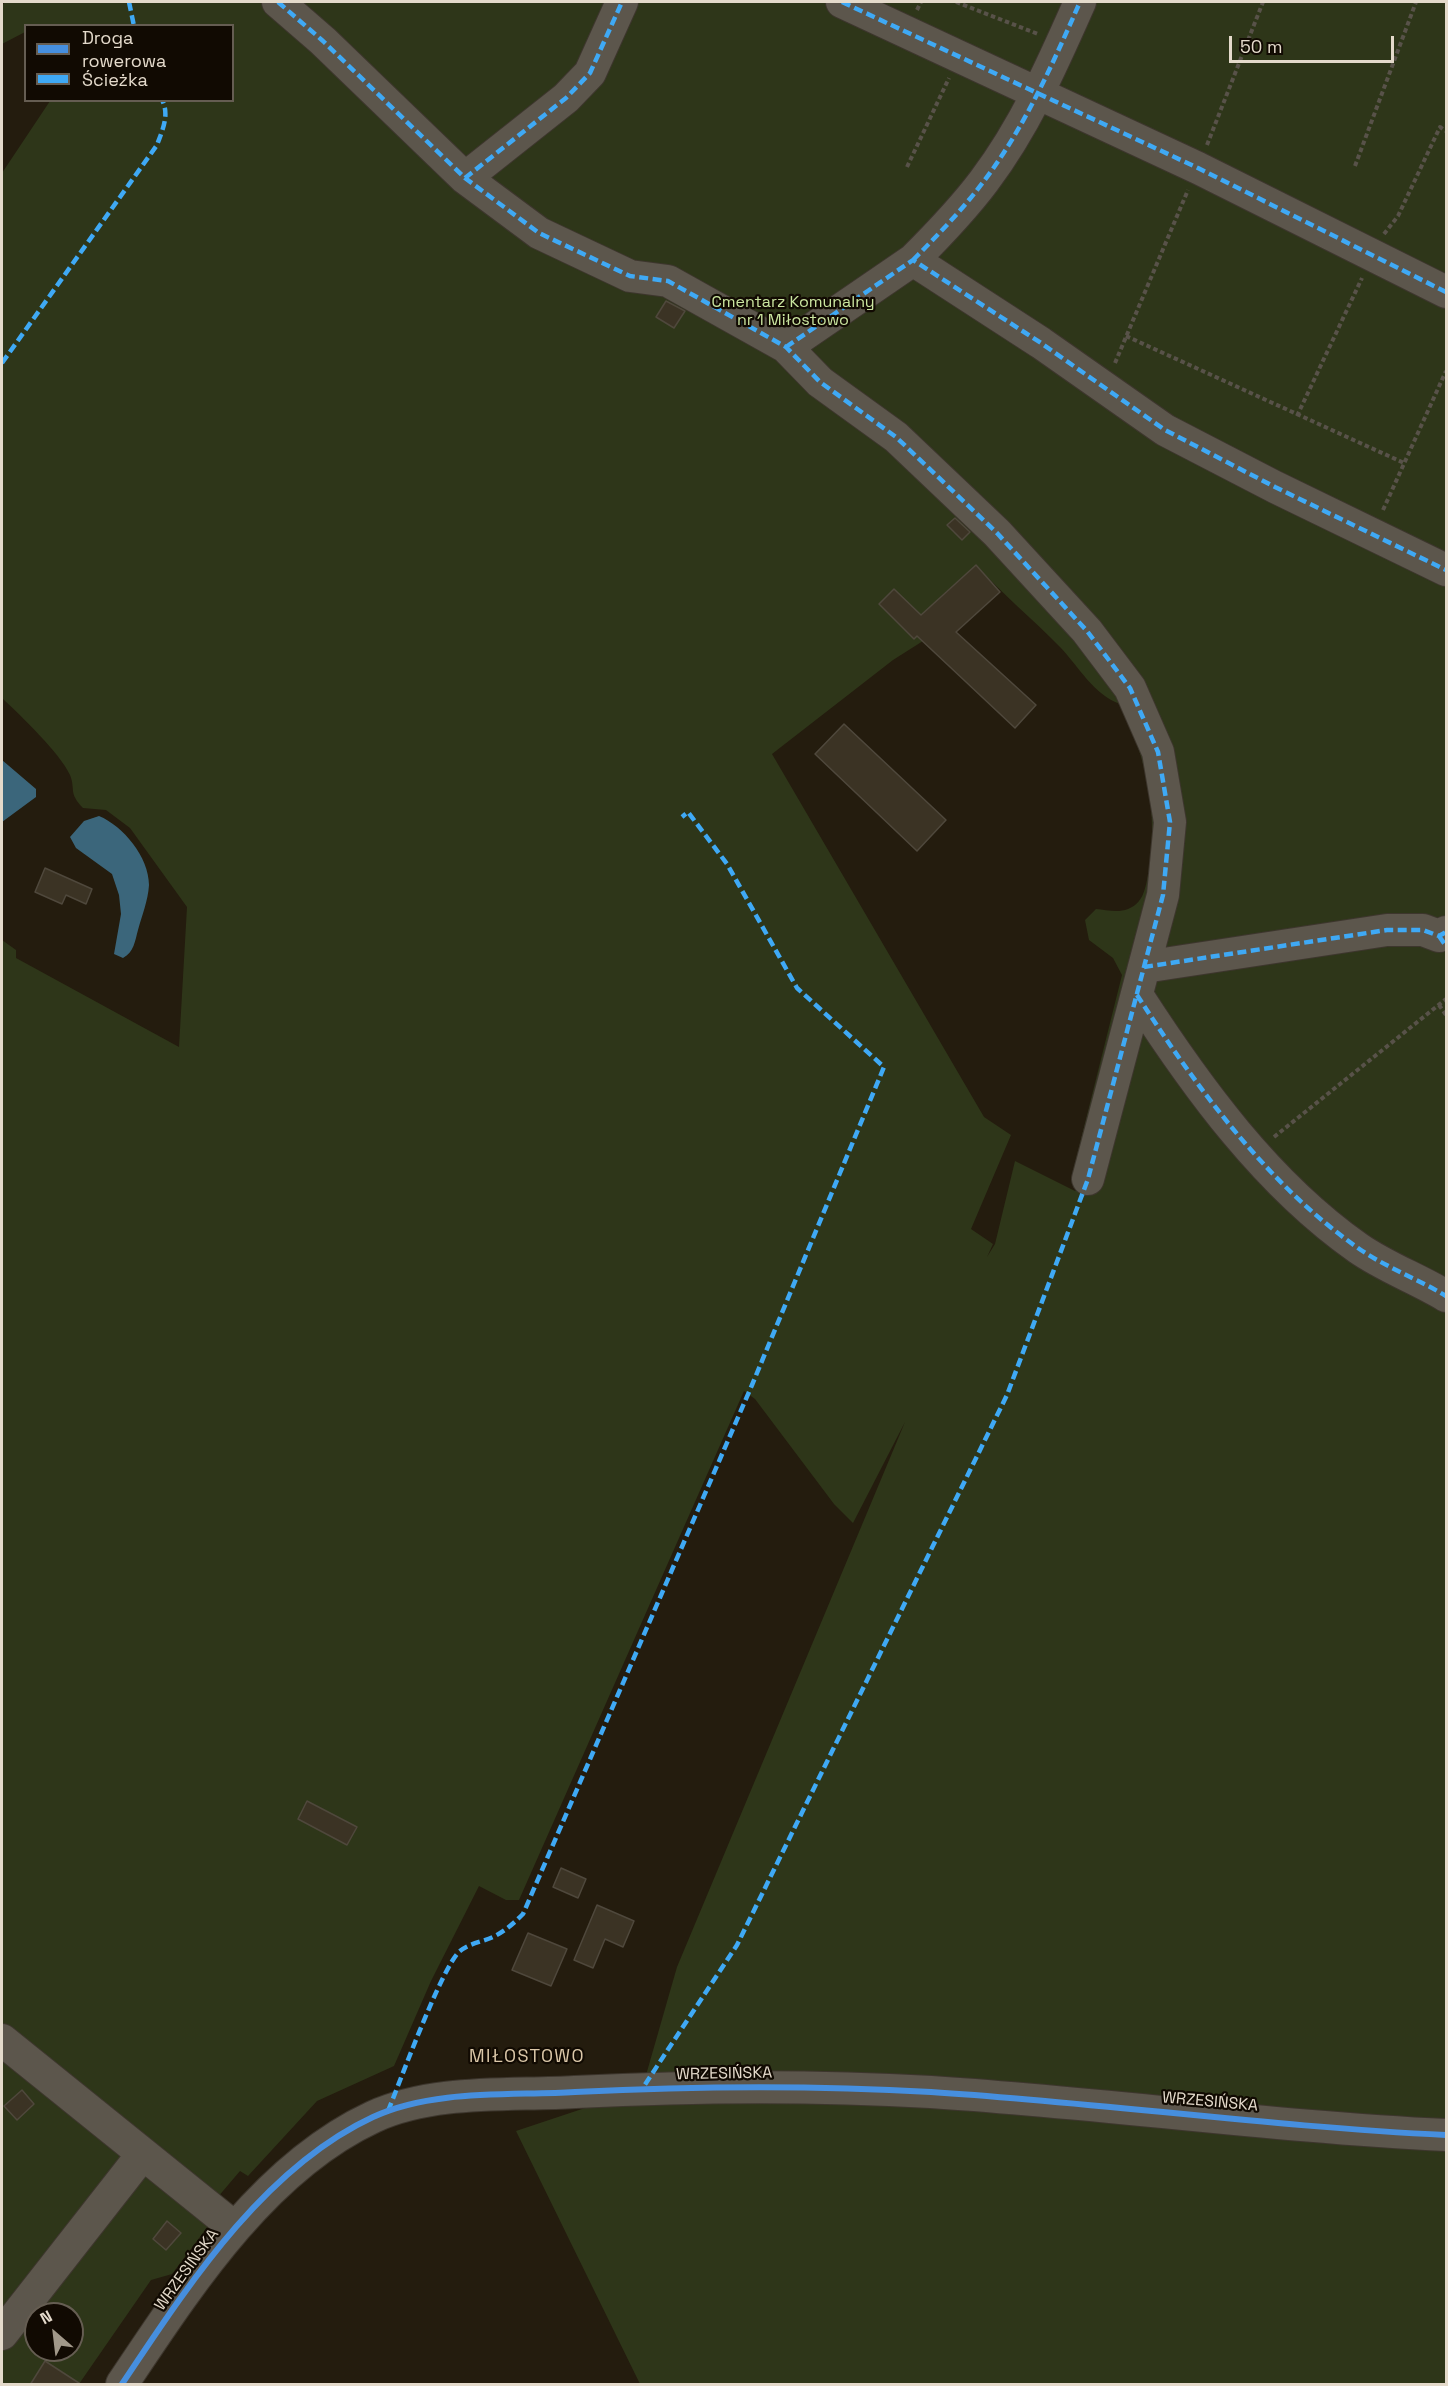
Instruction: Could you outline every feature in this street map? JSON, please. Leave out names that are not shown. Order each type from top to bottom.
[{"type":"street","points":[[278,2],[323,41],[465,178],[539,233],[630,276],[668,281],[786,347],[820,382],[896,437],[997,532],[1087,631],[1130,688],[1158,752],[1170,822],[1162,895],[1088,1179]]},
{"type":"street","points":[[465,178],[566,98],[590,73],[622,2]]},
{"type":"street","points":[[842,2],[1198,168],[1446,291]]},
{"type":"street","points":[[786,347],[913,260],[984,181],[1008,146],[1037,92],[1080,2]]},
{"type":"street","points":[[913,260],[1041,343],[1165,430],[1275,488],[1372,532],[1446,570]]},
{"type":"street","points":[[1140,981],[1387,930],[1423,930],[1444,938]]},
{"type":"street","points":[[1140,981],[1194,1076],[1256,1154],[1289,1190],[1351,1243],[1446,1296]]},
{"type":"street","points":[[2,2040],[235,2228]]},
{"type":"street","name":"WRZESIŃSKA","points":[[122,2385],[235,2228],[319,2150],[357,2126],[387,2112],[414,2105],[483,2096],[735,2086],[823,2087],[932,2092],[1446,2135]]},
{"type":"street","points":[[2,2334],[142,2155]]},
{"type":"path","points":[[956,2],[1062,43]]},
{"type":"path","points":[[1104,389],[1198,168],[1263,2]]},
{"type":"path","points":[[1355,166],[1416,2]]},
{"type":"path","points":[[907,167],[951,73]]},
{"type":"path","points":[[1297,416],[1373,254],[1398,216],[1440,127],[1446,131]]},
{"type":"path","points":[[1126,336],[1404,463]]},
{"type":"path","points":[[1372,532],[1446,371]]},
{"type":"path","points":[[1256,1154],[1446,999]]},
{"type":"path","points":[[1439,1005],[1446,1015]]},
{"type":"green space","name":"Cmentarz Komunalny nr 1 Miłostowo","points":[[5,2],[1446,2],[1446,2384],[640,2384],[516,2131],[642,2089],[677,1967],[905,1422],[853,1523],[834,1504],[755,1399],[744,1391],[519,1900],[506,1900],[479,1886],[431,1981],[394,2066],[317,2101],[248,2176],[240,2171],[200,2218],[209,2225],[172,2274],[151,2280],[79,2384],[2,2384],[2,940],[16,950],[16,958],[179,1047],[187,907],[130,828],[106,810],[83,808],[78,803],[70,775],[58,756],[2,698],[2,173],[49,102],[234,102],[234,24],[24,24],[24,33],[2,44],[2,6]],"holes":[[[976,565],[1060,647],[1087,680],[1102,694],[1120,704],[1129,724],[1144,766],[1148,788],[1151,809],[1151,853],[1148,875],[1140,900],[1124,910],[1096,909],[1085,920],[1089,940],[1113,958],[1122,975],[1072,1175],[1093,1181],[1075,1191],[1015,1161],[995,1244],[987,1257],[993,1244],[971,1229],[1011,1135],[984,1117],[772,754],[893,660],[923,641],[939,598]]]},
{"type":"water","points":[[2,760],[36,789],[36,797],[2,822]]},
{"type":"water","points":[[99,816],[117,827],[133,844],[148,874],[147,897],[135,942],[130,953],[123,958],[114,954],[121,914],[119,895],[112,874],[76,848],[70,837],[84,821]]},
{"type":"building","points":[[666,301],[685,311],[674,328],[656,317]]},
{"type":"building","points":[[955,518],[970,532],[962,540],[947,525]]},
{"type":"building","points":[[976,565],[1000,592],[956,632],[1036,705],[1015,728],[917,636],[914,639],[879,604],[894,589],[921,615]]},
{"type":"building","points":[[844,724],[946,820],[917,851],[815,754]]},
{"type":"building","points":[[45,868],[92,889],[86,904],[66,895],[62,904],[35,892]]},
{"type":"building","points":[[307,1801],[357,1827],[347,1845],[298,1819]]},
{"type":"building","points":[[561,1868],[586,1879],[578,1898],[553,1887]]},
{"type":"building","points":[[597,1905],[634,1921],[623,1947],[605,1939],[593,1968],[574,1960]]},
{"type":"building","points":[[528,1933],[567,1949],[551,1986],[512,1970]]},
{"type":"building","points":[[22,2090],[34,2104],[17,2120],[4,2106]]},
{"type":"building","points":[[167,2221],[181,2233],[166,2250],[153,2239]]},
{"type":"building","points":[[47,2362],[82,2385],[30,2385]]},
{"type":"marked path","points":[[129,2],[134,24]]},
{"type":"marked path","points":[[278,2],[323,41],[465,178],[539,233],[630,276],[668,281],[786,347],[820,382],[896,437],[997,533],[1087,631],[1130,688],[1158,752],[1170,822],[1163,895],[1088,1179],[1007,1395],[737,1945],[642,2089]]},
{"type":"marked path","points":[[465,178],[566,98],[590,73],[622,2]]},
{"type":"marked path","points":[[842,2],[1198,168],[1446,292]]},
{"type":"marked path","points":[[913,260],[959,212],[999,160],[1037,94],[1080,2]]},
{"type":"marked path","points":[[2,363],[157,145],[165,117],[163,102]]},
{"type":"marked path","points":[[786,347],[913,260],[1041,343],[1165,430],[1275,487],[1446,570]]},
{"type":"marked path","points":[[388,2111],[432,2001],[452,1961],[464,1948],[497,1935],[523,1914],[752,1385],[884,1067],[797,988],[727,864],[688,812],[682,817]]},
{"type":"marked path","points":[[1144,967],[1387,930],[1423,930],[1439,936],[1446,932]]},
{"type":"marked path","points":[[1439,936],[1446,946]]},
{"type":"marked path","points":[[1137,995],[1209,1099],[1264,1164],[1294,1195],[1358,1248],[1446,1296]]},
{"type":"cycle path","points":[[122,2384],[201,2270],[262,2198],[333,2139],[373,2117],[421,2102],[473,2095],[664,2088],[842,2088],[931,2092],[1446,2135]]},
{"type":"district","name":"MIŁOSTOWO","points":[[527,2057]]}]
